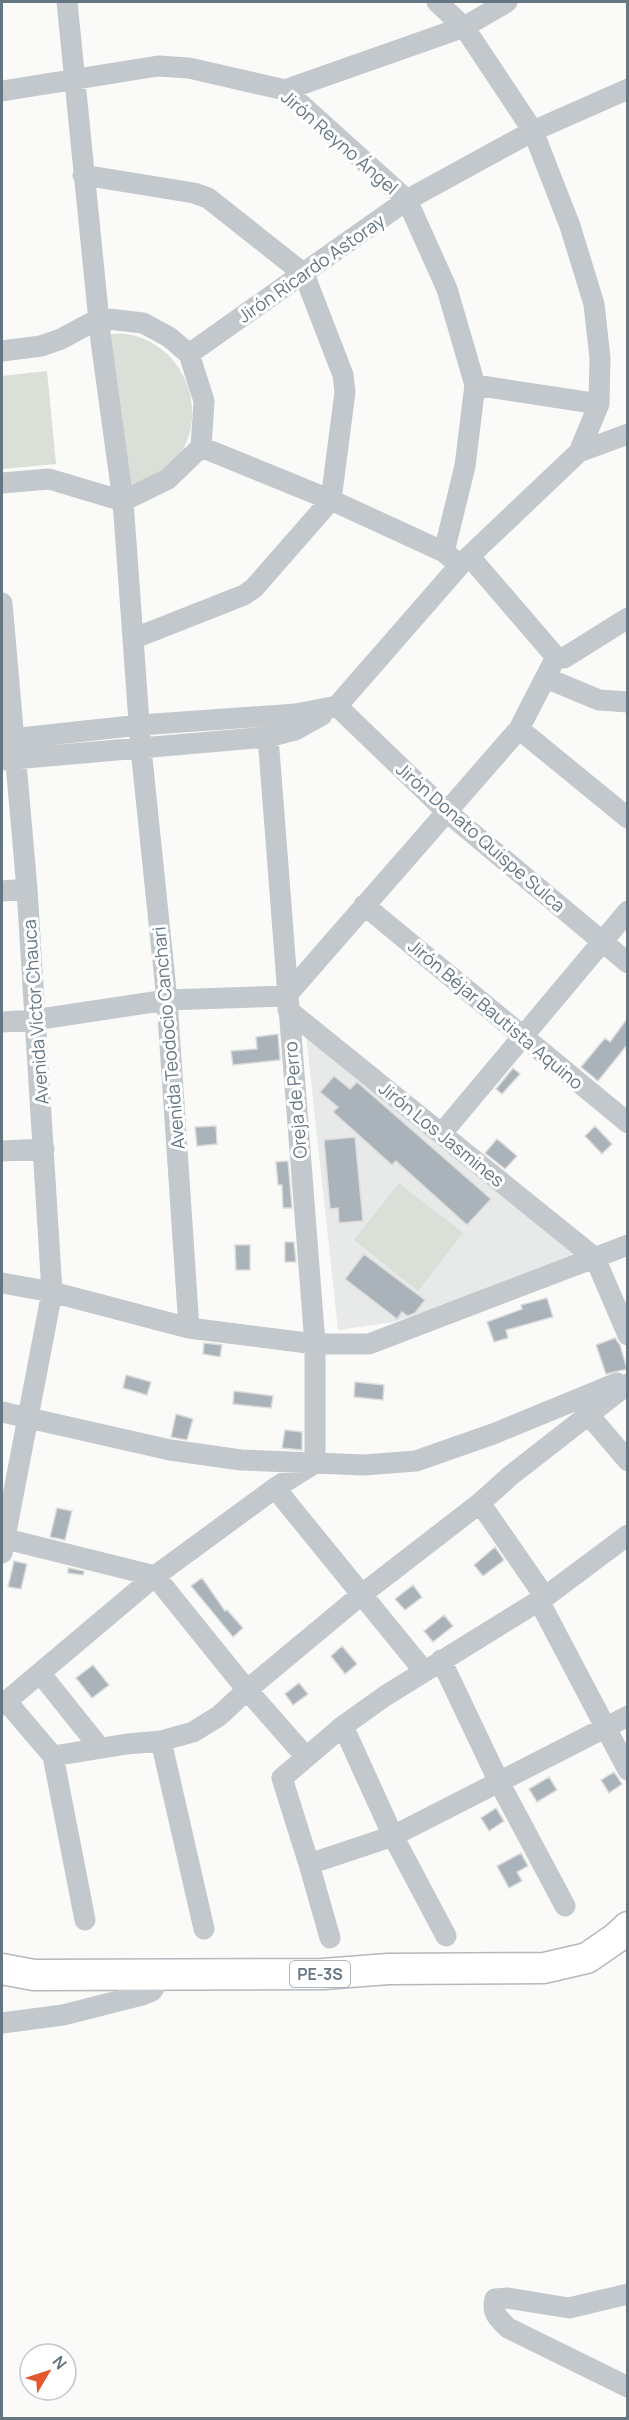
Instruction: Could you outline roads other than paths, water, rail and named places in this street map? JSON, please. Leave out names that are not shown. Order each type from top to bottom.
[{"type":"highway","name":"PE-3S","points":[[2,1969],[34,1975],[323,1974],[388,1969],[544,1968],[587,1958],[616,1938],[627,1927]]},
{"type":"street","name":"Avenida Teodocio Canchari","points":[[67,2],[102,352],[123,501],[135,638],[141,749],[167,1000],[189,1328]]},
{"type":"street","points":[[437,2],[464,27],[533,131],[570,226],[594,304],[600,358],[598,405],[579,452]]},
{"type":"street","points":[[285,90],[464,27],[507,2]]},
{"type":"street","name":"Jirón Reyno Ángel","points":[[2,91],[158,66],[189,68],[285,90],[407,200],[447,289],[475,385]]},
{"type":"street","name":"Jirón Ricardo Astoray","points":[[189,354],[407,200],[533,131],[627,89]]},
{"type":"street","points":[[83,175],[194,193],[208,198],[304,274],[343,375],[345,392],[331,500],[254,588],[244,595],[135,638]]},
{"type":"street","points":[[2,351],[41,346],[61,339],[100,318],[143,323],[169,337],[189,354],[204,401],[201,447],[168,480],[123,501],[50,479],[2,483]]},
{"type":"street","points":[[458,558],[465,466],[475,385],[598,405]]},
{"type":"street","points":[[8,749],[141,749],[268,737],[295,730],[337,706],[458,558],[579,452],[627,434]]},
{"type":"street","points":[[201,447],[331,500],[458,558],[556,657],[564,658],[627,618]]},
{"type":"street","name":"Avenida Víctor Chauca","points":[[2,605],[8,749],[27,889],[52,1292],[3,1543]]},
{"type":"street","points":[[2,1022],[34,1020],[167,1000],[287,1003],[364,905],[519,729],[556,657]]},
{"type":"street","points":[[546,678],[598,700],[627,702]]},
{"type":"street","points":[[8,749],[140,725],[296,714],[337,706]]},
{"type":"street","name":"Jirón Donato Quispe Sulca","points":[[337,706],[447,812],[627,963]]},
{"type":"street","points":[[519,729],[627,818]]},
{"type":"street","name":"Oreja de Perro","points":[[268,737],[315,1344],[315,1463]]},
{"type":"street","points":[[2,891],[27,889]]},
{"type":"street","name":"Jirón Béjar Bautista Aquino","points":[[364,905],[627,1123]]},
{"type":"street","points":[[442,1133],[627,911]]},
{"type":"street","name":"Jirón Los Jasmines","points":[[287,1003],[595,1258]]},
{"type":"street","points":[[2,1151],[44,1149]]},
{"type":"street","points":[[2,1283],[52,1292],[189,1328],[315,1344],[369,1344],[627,1245]]},
{"type":"street","points":[[595,1258],[627,1335]]},
{"type":"street","points":[[2,1412],[170,1450],[241,1460],[364,1464],[416,1461],[492,1434],[627,1378]]},
{"type":"street","points":[[53,1756],[161,1741],[193,1732],[219,1716],[361,1595],[480,1503],[510,1476],[627,1384]]},
{"type":"street","points":[[588,1414],[627,1461]]},
{"type":"street","points":[[85,1920],[53,1756],[4,1703],[155,1576],[275,1488],[315,1463]]},
{"type":"street","points":[[275,1488],[361,1595],[433,1665],[565,1906]]},
{"type":"street","points":[[480,1503],[542,1599],[604,1728],[627,1770]]},
{"type":"street","points":[[330,1938],[282,1778],[343,1726],[385,1696],[542,1599],[627,1535]]},
{"type":"street","points":[[3,1543],[155,1576],[247,1690],[306,1758]]},
{"type":"street","points":[[40,1673],[100,1748]]},
{"type":"street","points":[[309,1864],[393,1836],[627,1716]]},
{"type":"street","points":[[343,1726],[393,1836],[446,1936]]},
{"type":"street","points":[[161,1741],[204,1929]]},
{"type":"street","points":[[2,2023],[63,2015],[142,1995],[152,1991],[164,1973]]},
{"type":"street","points":[[627,2294],[569,2308],[508,2298],[495,2299],[493,2307],[496,2316],[508,2328],[627,2387]]}]
